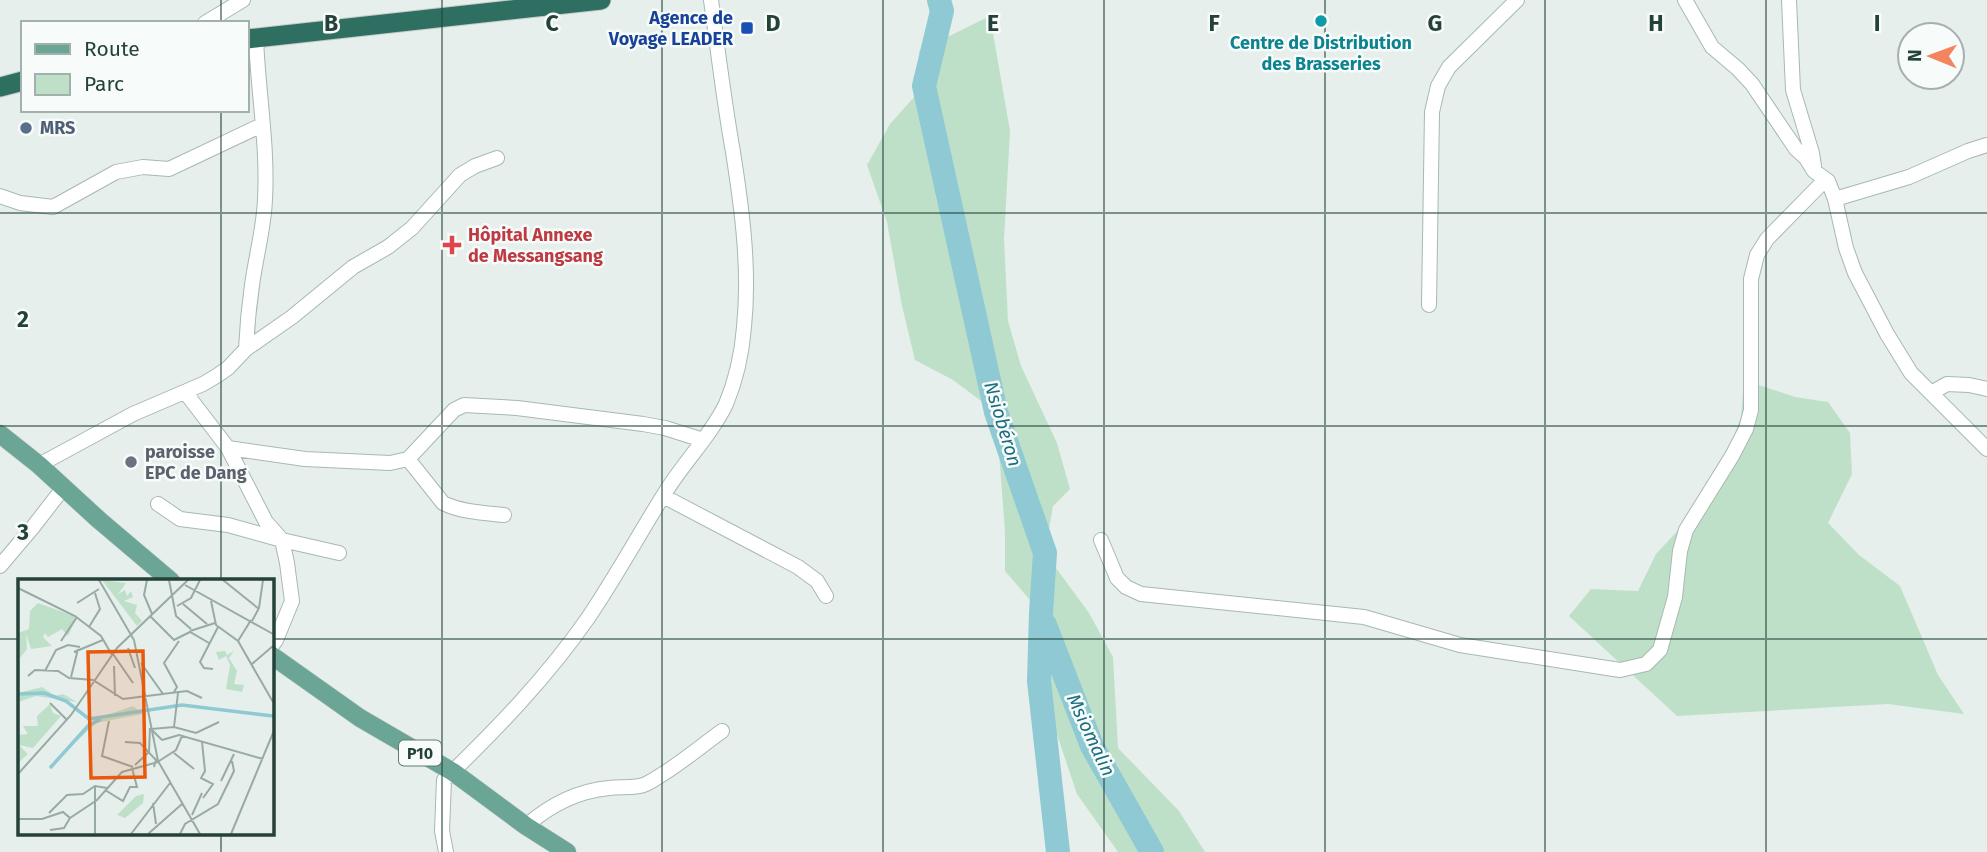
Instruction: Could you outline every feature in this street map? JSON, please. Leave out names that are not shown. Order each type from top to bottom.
[{"type":"highway","points":[[251,38],[601,0]]},
{"type":"highway","points":[[0,87],[21,82]]},
{"type":"main road","points":[[0,434],[40,465],[169,579]]},
{"type":"main road","name":"P10","points":[[273,656],[360,718],[453,772],[567,852]]},
{"type":"street","points":[[208,21],[243,0]]},
{"type":"street","points":[[446,852],[442,831],[444,780],[553,664],[588,618],[663,496],[725,405],[736,375],[744,327],[746,293],[740,197],[711,0]]},
{"type":"street","points":[[1429,305],[1432,124],[1438,86],[1449,67],[1517,0]]},
{"type":"street","points":[[1685,0],[1712,47],[1752,84],[1796,149],[1807,158],[1814,171],[1828,181],[1855,273],[1900,357],[1911,373],[1987,449]]},
{"type":"street","points":[[1789,0],[1793,90],[1812,153],[1814,171]]},
{"type":"street","points":[[246,349],[252,283],[265,201],[265,156],[251,38]]},
{"type":"street","points":[[0,196],[20,203],[53,207],[116,172],[144,167],[169,169],[262,125]]},
{"type":"street","points":[[1835,199],[1909,177],[1987,145]]},
{"type":"street","points":[[40,465],[133,414],[218,375],[246,349],[292,317],[353,267],[388,247],[412,228],[460,175],[497,158]]},
{"type":"street","points":[[1101,541],[1117,578],[1126,587],[1141,594],[1364,617],[1460,645],[1620,670],[1646,664],[1660,650],[1675,597],[1680,551],[1686,530],[1746,429],[1751,410],[1751,279],[1757,255],[1767,239],[1819,186],[1828,181]]},
{"type":"street","points":[[1931,393],[1947,384],[1987,388]]},
{"type":"street","points":[[185,392],[228,448],[266,522],[282,540],[292,601],[273,644]]},
{"type":"street","points":[[228,448],[305,459],[390,464],[408,459],[454,410],[464,405],[517,408],[665,428],[702,440]]},
{"type":"street","points":[[408,459],[450,507],[504,515]]},
{"type":"street","points":[[0,566],[64,487]]},
{"type":"street","points":[[663,496],[798,567],[817,581],[826,596]]},
{"type":"street","points":[[158,504],[180,519],[228,525],[339,553]]},
{"type":"street","points":[[526,825],[543,811],[575,795],[607,788],[644,785],[722,731]]},
{"type":"green space","points":[[990,16],[1010,131],[1004,239],[1008,321],[1021,366],[1057,443],[1070,489],[1053,506],[1045,553],[1089,613],[1113,657],[1118,748],[1179,811],[1205,852],[1118,852],[1077,794],[1039,681],[1041,613],[1005,571],[1005,532],[996,412],[953,380],[915,360],[887,222],[867,165],[890,124],[924,86],[919,51]]},
{"type":"green space","points":[[1744,380],[1795,397],[1828,402],[1850,433],[1852,474],[1828,523],[1859,555],[1900,586],[1938,675],[1964,714],[1888,704],[1677,716],[1569,616],[1591,589],[1638,591],[1656,554],[1712,494],[1741,417]]},
{"type":"waterway","name":"Nsiobéron","points":[[939,0],[942,11],[924,86],[996,412],[1045,553],[1039,681],[1058,852]]},
{"type":"waterway","name":"Msiomalin","points":[[1045,625],[1092,746],[1152,852]]},
{"type":"place","name":"Centre de Distribution des Brasseries","points":[[1321,21]]},
{"type":"place","name":"Agence de Voyage LEADER","points":[[747,28]]},
{"type":"place","name":"MRS","points":[[26,128]]},
{"type":"place","name":"Hôpital Annexe de Messangsang","points":[[452,245]]},
{"type":"place","name":"paroisse EPC de Dang","points":[[131,462]]}]
